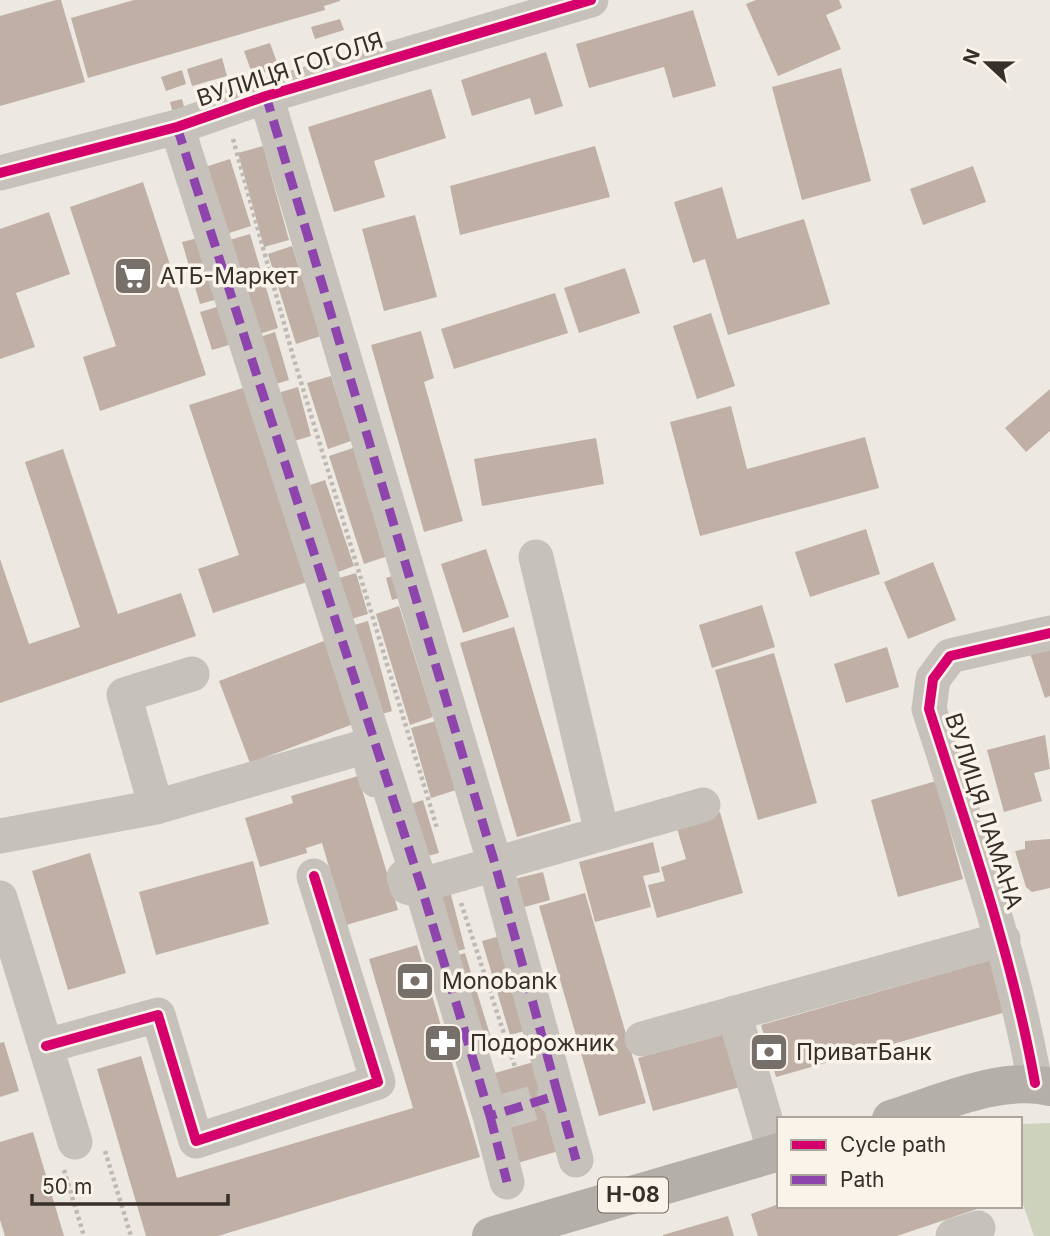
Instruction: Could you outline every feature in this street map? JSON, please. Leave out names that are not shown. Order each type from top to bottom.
[{"type":"main road","points":[[897,1117],[985,1090],[1042,1085]]},
{"type":"main road","name":"Н-08","points":[[491,1236],[777,1153]]},
{"type":"street","name":"ВУЛИЦЯ ГОГОЛЯ","points":[[0,173],[177,127],[266,96],[591,0]]},
{"type":"street","points":[[266,96],[495,864],[556,1096],[576,1160]]},
{"type":"street","points":[[177,127],[436,881],[495,1115],[507,1182]]},
{"type":"street","points":[[536,557],[603,833]]},
{"type":"street","name":"ВУЛИЦЯ ЛАМАНА","points":[[1042,1085],[1003,939],[929,709],[933,679],[950,656],[1050,633]]},
{"type":"street","points":[[156,807],[124,695],[192,674]]},
{"type":"street","points":[[0,836],[156,807],[360,748],[369,755],[407,887],[703,805]]},
{"type":"street","points":[[46,1046],[158,1015],[196,1141],[378,1082],[314,876]]},
{"type":"street","points":[[0,898],[75,1142]]},
{"type":"street","points":[[642,1038],[1003,939]]},
{"type":"street","points":[[734,1013],[777,1153]]},
{"type":"path","points":[[225,111],[293,356],[441,840]]},
{"type":"path","points":[[436,881],[515,1066]]},
{"type":"path","points":[[84,1236],[59,1154],[75,1142],[103,1143],[131,1236]]},
{"type":"green space","points":[[1050,1123],[1050,1236],[1034,1236],[1022,1201],[1022,1124]]},
{"type":"building","points":[[61,0],[85,82],[0,106],[0,16]]},
{"type":"building","points":[[134,0],[340,1],[324,6],[325,10],[88,78],[71,18]]},
{"type":"building","points":[[756,0],[839,0],[842,8],[826,15],[841,49],[778,76],[746,4]]},
{"type":"building","points":[[693,10],[716,86],[673,98],[664,67],[589,88],[576,44]]},
{"type":"building","points":[[340,19],[344,30],[315,39],[311,27]]},
{"type":"building","points":[[270,43],[279,68],[253,76],[244,51]]},
{"type":"building","points":[[546,52],[563,106],[535,115],[530,98],[472,116],[461,80]]},
{"type":"building","points":[[222,58],[227,76],[192,86],[187,69]]},
{"type":"building","points":[[841,68],[871,181],[802,200],[772,87]]},
{"type":"building","points":[[182,70],[186,84],[166,91],[161,77]]},
{"type":"building","points":[[227,80],[234,98],[216,105],[209,86]]},
{"type":"building","points":[[431,89],[446,138],[374,161],[385,197],[334,212],[308,127]]},
{"type":"building","points":[[182,99],[187,118],[175,121],[170,102]]},
{"type":"building","points":[[263,146],[289,240],[264,247],[238,153]]},
{"type":"building","points":[[595,146],[610,197],[460,235],[450,186]]},
{"type":"building","points":[[230,159],[251,226],[223,235],[202,168]]},
{"type":"building","points":[[973,166],[986,202],[923,225],[910,189]]},
{"type":"building","name":"АТБ-Маркет","points":[[143,182],[206,375],[100,411],[83,357],[116,346],[70,207]]},
{"type":"building","points":[[722,187],[737,239],[804,219],[830,304],[728,335],[705,259],[693,263],[674,202]]},
{"type":"building","points":[[49,212],[70,274],[16,293],[35,347],[0,359],[0,229]]},
{"type":"building","points":[[415,215],[437,297],[384,311],[362,229]]},
{"type":"building","points":[[250,234],[278,328],[253,336],[226,241]]},
{"type":"building","points":[[198,238],[215,300],[200,304],[182,242]]},
{"type":"building","points":[[292,246],[321,336],[296,344],[268,254]]},
{"type":"building","points":[[625,268],[640,313],[579,333],[564,288]]},
{"type":"building","points":[[555,293],[568,333],[454,369],[441,329]]},
{"type":"building","points":[[217,307],[229,345],[212,350],[200,312]]},
{"type":"building","points":[[711,313],[735,386],[697,399],[673,326]]},
{"type":"building","points":[[421,331],[434,378],[424,382],[463,521],[424,532],[371,345]]},
{"type":"building","points":[[275,332],[289,380],[273,385],[260,337]]},
{"type":"building","points":[[331,376],[351,441],[328,449],[307,383]]},
{"type":"building","points":[[298,387],[311,436],[291,442],[278,393]]},
{"type":"building","points":[[243,388],[307,582],[213,613],[198,569],[239,555],[189,405]]},
{"type":"building","points":[[1050,389],[1050,431],[1026,452],[1005,428]]},
{"type":"building","points":[[731,406],[747,469],[865,437],[879,488],[700,536],[670,422]]},
{"type":"building","points":[[596,438],[604,484],[482,506],[474,459]]},
{"type":"building","points":[[353,448],[388,556],[364,564],[329,456]]},
{"type":"building","points":[[63,449],[118,614],[181,593],[196,636],[0,703],[0,559],[29,644],[80,627],[25,462]]},
{"type":"building","points":[[325,480],[354,566],[338,572],[310,485]]},
{"type":"building","points":[[866,529],[880,574],[810,597],[795,552]]},
{"type":"building","points":[[486,549],[509,617],[463,633],[441,564]]},
{"type":"building","points":[[933,562],[956,620],[908,639],[884,582]]},
{"type":"building","points":[[405,572],[411,594],[392,600],[386,578]]},
{"type":"building","points":[[356,573],[368,614],[348,620],[336,579]]},
{"type":"building","points":[[762,605],[775,647],[712,668],[699,625]]},
{"type":"building","points":[[399,606],[433,717],[410,725],[376,614]]},
{"type":"building","points":[[368,621],[392,711],[376,716],[351,626]]},
{"type":"building","points":[[514,627],[571,821],[517,837],[460,643]]},
{"type":"building","points":[[324,641],[356,723],[250,763],[219,681]]},
{"type":"building","points":[[1050,646],[1050,696],[1045,698],[1030,653]]},
{"type":"building","points":[[887,647],[899,687],[846,703],[834,664]]},
{"type":"building","points":[[774,653],[817,803],[758,820],[715,670]]},
{"type":"building","points":[[436,721],[456,790],[431,798],[411,728]]},
{"type":"building","points":[[1045,735],[1050,769],[1034,773],[1042,801],[1004,812],[987,750]]},
{"type":"building","points":[[358,776],[398,910],[346,925],[322,843],[306,848],[307,853],[260,867],[245,818],[293,803],[291,796]]},
{"type":"building","points":[[936,781],[963,879],[898,897],[871,800]]},
{"type":"building","points":[[423,800],[439,853],[420,858],[405,806]]},
{"type":"building","points":[[720,812],[743,893],[657,918],[648,885],[665,881],[661,867],[686,859],[676,825]]},
{"type":"building","points":[[1050,839],[1050,888],[1032,892],[1026,887],[1015,851],[1025,849],[1025,841]]},
{"type":"building","points":[[653,842],[660,872],[643,876],[651,907],[595,922],[579,862]]},
{"type":"building","points":[[90,853],[126,973],[68,990],[32,871]]},
{"type":"building","points":[[253,861],[269,924],[156,955],[139,892]]},
{"type":"building","points":[[543,872],[550,900],[521,908],[514,879]]},
{"type":"building","points":[[449,887],[465,949],[446,954],[430,892]]},
{"type":"building","points":[[585,893],[646,1103],[599,1116],[539,906]]},
{"type":"building","points":[[500,936],[528,1030],[510,1035],[482,941]]},
{"type":"building","points":[[417,945],[480,1157],[218,1236],[146,1236],[97,1069],[141,1056],[177,1178],[413,1108],[369,959]]},
{"type":"building","points":[[465,953],[491,1038],[475,1043],[449,958]]},
{"type":"building","points":[[991,960],[1006,1012],[776,1077],[761,1025]]},
{"type":"building","points":[[725,1034],[740,1087],[653,1111],[638,1058]]},
{"type":"building","points":[[4,1042],[19,1091],[0,1097],[0,1043]]},
{"type":"building","points":[[544,1059],[569,1148],[514,1164],[488,1075]]},
{"type":"building","points":[[33,1132],[64,1236],[5,1236],[0,1220],[0,1142]]},
{"type":"building","points":[[777,1205],[777,1208],[980,1208],[897,1236],[758,1236],[751,1214]]},
{"type":"building","points":[[728,1216],[734,1236],[663,1236],[663,1235]]},
{"type":"tunnel","points":[[499,1113],[554,1097]]},
{"type":"marked path","points":[[177,127],[421,886],[490,1116],[558,1095],[495,864],[266,96]]},
{"type":"marked path","points":[[558,1095],[576,1160]]},
{"type":"marked path","points":[[490,1116],[507,1182]]},
{"type":"cycle path","points":[[0,173],[177,127],[266,96],[591,0]]},
{"type":"cycle path","points":[[1035,1083],[1002,941],[929,709],[933,679],[950,656],[1050,633]]},
{"type":"cycle path","points":[[46,1046],[158,1015],[196,1141],[378,1082],[314,876]]},
{"type":"place","name":"АТБ-Маркет","points":[[133,276]]},
{"type":"place","name":"Monobank","points":[[415,981]]},
{"type":"place","name":"Подорожник","points":[[443,1043]]},
{"type":"place","name":"ПриватБанк","points":[[769,1052]]}]
